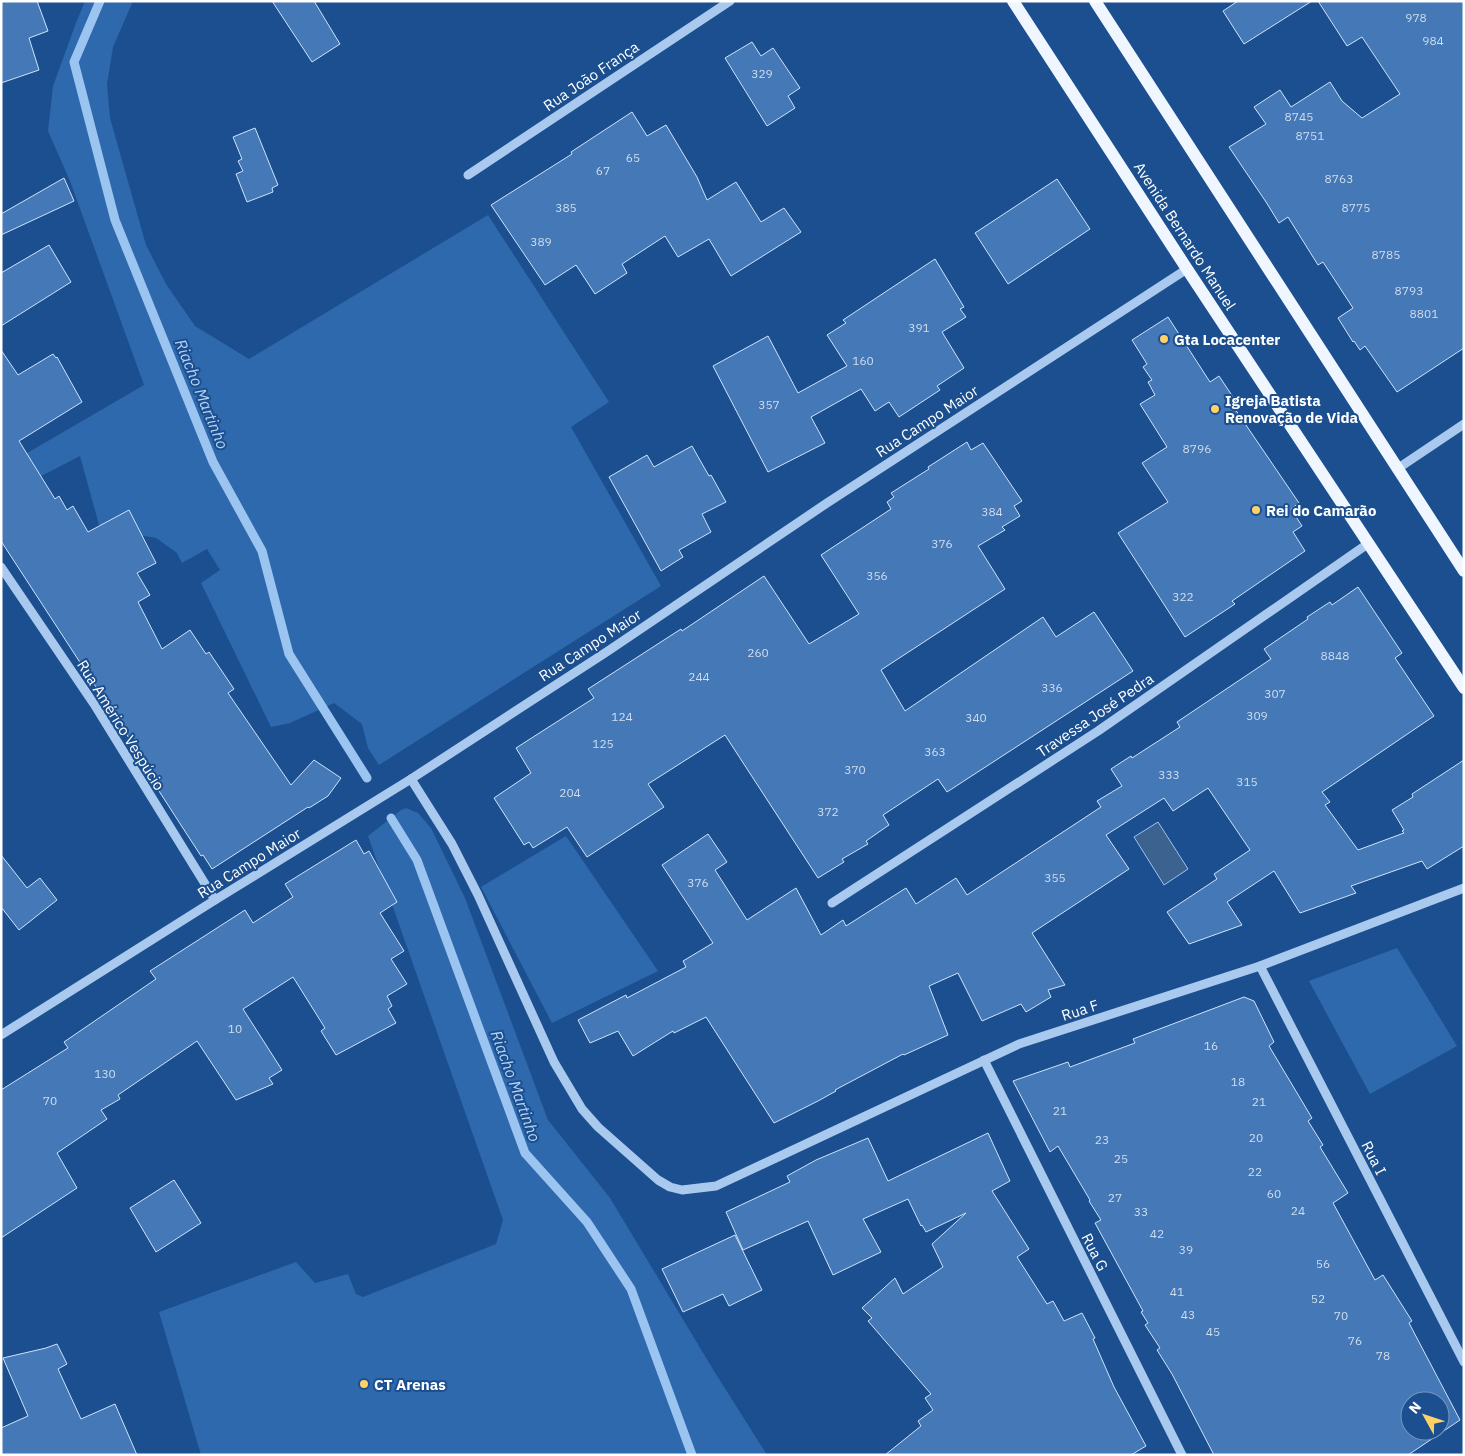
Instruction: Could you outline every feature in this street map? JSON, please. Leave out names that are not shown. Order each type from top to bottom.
[{"type":"main road","name":"Avenida Bernardo Manuel","points":[[1013,1],[1187,269],[1464,688]]},
{"type":"main road","points":[[1095,1],[1464,572]]},
{"type":"street","name":"Rua João França","points":[[468,174],[730,1]]},
{"type":"street","name":"Rua Campo Maior","points":[[1,1035],[411,779],[827,503],[1187,269]]},
{"type":"street","points":[[1397,469],[1464,424]]},
{"type":"street","name":"Travessa José Pedra","points":[[832,903],[1098,731],[1369,543]]},
{"type":"street","name":"Rua Américo Vespúcio","points":[[1,567],[94,704],[215,900]]},
{"type":"street","name":"Rua F","points":[[411,779],[452,844],[486,912],[554,1062],[582,1109],[598,1127],[658,1180],[670,1188],[682,1190],[716,1186],[1020,1044],[1260,966],[1464,888]]},
{"type":"street","name":"Rua I","points":[[1260,966],[1464,1362]]},
{"type":"street","name":"Rua G","points":[[984,1060],[1182,1455]]},
{"type":"shaded area","points":[[85,1],[133,1],[113,47],[107,84],[110,118],[146,245],[166,284],[195,326],[249,359],[488,215],[609,402],[571,427],[661,586],[379,765],[368,748],[362,724],[334,703],[290,723],[271,727],[201,583],[220,570],[207,549],[182,563],[177,553],[156,538],[126,533],[99,525],[80,456],[24,485],[10,463],[144,385],[70,181],[48,131],[53,86]]},
{"type":"shaded area","points":[[406,808],[418,813],[431,828],[465,898],[548,1120],[610,1198],[767,1455],[201,1455],[159,1312],[296,1262],[315,1283],[348,1274],[356,1294],[363,1297],[496,1244],[503,1220],[368,836]]},
{"type":"shaded area","points":[[1158,822],[1188,869],[1164,885],[1134,837]]},
{"type":"shaded area","points":[[566,836],[658,971],[552,1023],[481,887]]},
{"type":"shaded area","points":[[1397,948],[1457,1046],[1370,1094],[1309,981]]},
{"type":"building","points":[[1,1],[37,1],[48,31],[29,38],[39,70],[1,83]]},
{"type":"building","points":[[272,1],[314,1],[340,44],[312,62]]},
{"type":"building","points":[[1238,1],[1312,1],[1244,44],[1223,11]]},
{"type":"building","points":[[1318,1],[1464,1],[1464,348],[1397,392],[1365,346],[1360,350],[1338,318],[1353,308],[1323,262],[1318,265],[1288,217],[1279,223],[1229,147],[1266,124],[1254,107],[1280,90],[1291,107],[1330,82],[1342,101],[1362,118],[1400,94],[1362,37],[1347,46]]},
{"type":"building","points":[[752,42],[761,56],[773,48],[800,88],[788,96],[795,108],[767,126],[725,58]]},
{"type":"building","points":[[632,112],[647,136],[666,125],[697,177],[707,200],[736,182],[761,222],[784,208],[801,232],[731,276],[709,239],[678,257],[665,236],[622,264],[627,273],[595,294],[576,265],[545,285],[491,205],[572,154],[571,152]]},
{"type":"building","points":[[255,128],[278,185],[272,188],[273,192],[247,202],[236,174],[243,171],[238,161],[242,159],[233,137]]},
{"type":"building","points":[[64,178],[74,201],[1,235],[1,214]]},
{"type":"building","points":[[1057,179],[1090,229],[1008,284],[975,233]]},
{"type":"building","points":[[49,245],[71,282],[1,326],[1,273]]},
{"type":"building","points":[[935,259],[964,307],[960,309],[966,317],[942,332],[964,368],[937,386],[940,390],[899,417],[889,402],[875,411],[861,389],[811,417],[825,443],[768,472],[713,366],[768,336],[798,393],[847,366],[827,335],[846,323],[843,320]]},
{"type":"building","points":[[1168,317],[1210,382],[1219,376],[1237,403],[1233,406],[1299,503],[1291,509],[1302,526],[1293,532],[1305,551],[1232,601],[1235,604],[1185,637],[1118,533],[1168,502],[1142,463],[1167,447],[1140,404],[1155,395],[1148,382],[1152,380],[1143,367],[1147,364],[1132,340]]},
{"type":"building","points":[[1,350],[18,375],[53,354],[57,357],[82,402],[19,441],[55,499],[59,496],[67,510],[73,506],[88,532],[129,510],[156,563],[137,573],[150,595],[138,602],[162,649],[190,630],[206,654],[209,652],[234,689],[228,693],[291,785],[314,760],[341,778],[328,796],[212,869],[203,855],[201,856],[146,771],[148,769],[124,730],[1,541]]},
{"type":"building","points":[[967,442],[971,450],[983,443],[1022,501],[1014,506],[1020,516],[1002,527],[1005,530],[978,546],[1005,589],[881,670],[905,711],[1043,617],[1056,637],[1094,612],[1133,671],[947,792],[938,779],[883,815],[889,825],[866,841],[868,844],[842,859],[844,862],[818,878],[725,735],[648,784],[664,807],[587,857],[567,827],[533,848],[529,842],[524,845],[494,798],[531,773],[516,748],[594,698],[588,689],[681,629],[682,631],[764,576],[809,644],[859,614],[821,555],[891,509],[887,502],[894,497],[891,493]]},
{"type":"building","points":[[692,446],[726,502],[702,514],[711,532],[679,550],[683,557],[661,571],[609,477],[647,455],[654,467]]},
{"type":"building","points":[[1358,587],[1402,653],[1395,658],[1434,716],[1322,792],[1330,802],[1325,805],[1358,850],[1404,833],[1392,810],[1413,797],[1412,794],[1464,760],[1464,846],[1427,869],[1422,861],[1351,886],[1356,893],[1300,913],[1274,871],[1227,902],[1242,925],[1189,944],[1167,912],[1217,879],[1214,874],[1250,850],[1208,788],[1173,811],[1164,798],[1106,835],[1129,869],[1032,933],[1065,985],[1048,990],[1051,997],[1026,1012],[1021,1004],[982,1021],[958,973],[929,986],[948,1035],[903,1054],[774,1123],[706,1017],[674,1033],[673,1031],[633,1056],[618,1031],[590,1043],[578,1020],[626,995],[627,998],[686,967],[683,961],[713,943],[662,865],[708,834],[727,862],[715,870],[747,920],[796,888],[821,935],[843,920],[846,926],[906,888],[916,904],[956,878],[967,895],[1101,807],[1097,801],[1122,786],[1111,769],[1131,756],[1132,758],[1180,727],[1177,722],[1271,659],[1264,649],[1308,619],[1307,617],[1330,602],[1332,605]]},
{"type":"building","points":[[356,840],[364,854],[369,851],[397,902],[380,913],[404,951],[391,959],[407,984],[387,996],[392,1006],[388,1009],[396,1023],[336,1055],[321,1031],[325,1028],[293,977],[243,1009],[282,1070],[269,1078],[273,1084],[236,1100],[197,1041],[118,1095],[120,1099],[101,1110],[107,1119],[57,1153],[77,1188],[1,1238],[1,1090],[68,1048],[64,1042],[156,979],[150,971],[245,910],[253,923],[293,897],[285,884]]},
{"type":"building","points":[[1,855],[27,888],[40,878],[57,900],[19,930],[1,907]]},
{"type":"building","points":[[1244,997],[1254,1001],[1274,1042],[1269,1046],[1312,1118],[1308,1121],[1323,1145],[1320,1147],[1348,1193],[1333,1203],[1375,1280],[1383,1275],[1412,1321],[1409,1323],[1445,1391],[1400,1391],[1400,1441],[1429,1441],[1408,1455],[1214,1455],[1172,1374],[1157,1350],[1160,1348],[1145,1325],[1148,1323],[1141,1312],[1143,1311],[1095,1223],[1101,1220],[1058,1146],[1050,1152],[1013,1081],[1068,1062],[1070,1067],[1135,1043],[1133,1039]]},
{"type":"building","points":[[988,1133],[1010,1181],[992,1191],[1029,1249],[1017,1257],[1047,1304],[1053,1301],[1064,1321],[1082,1313],[1095,1338],[1093,1339],[1114,1387],[1146,1446],[1131,1455],[885,1455],[921,1426],[918,1421],[933,1410],[925,1398],[931,1394],[868,1321],[872,1318],[862,1308],[895,1278],[903,1294],[943,1267],[932,1244],[966,1213],[926,1232],[921,1226],[908,1199],[863,1219],[881,1252],[833,1275],[808,1221],[743,1250],[726,1212],[790,1182],[787,1176],[816,1160],[868,1138],[888,1181]]},
{"type":"building","points":[[174,1180],[201,1223],[156,1252],[130,1208]]},
{"type":"building","points":[[735,1235],[762,1290],[729,1306],[723,1294],[683,1312],[662,1269]]},
{"type":"building","points":[[57,1344],[67,1364],[58,1369],[81,1419],[115,1404],[137,1455],[1,1455],[1,1428],[28,1416],[3,1358]]},
{"type":"building","points":[[1450,1401],[1460,1420],[1450,1427]]},
{"type":"waterway","name":"Riacho Martinho","points":[[100,1],[74,62],[115,220],[213,462],[262,551],[289,654],[367,778]]},
{"type":"waterway","name":"Riacho Martinho","points":[[391,818],[417,860],[525,1153],[587,1222],[631,1289],[692,1455]]},
{"type":"place","name":"Gta Locacenter","points":[[1164,339]]},
{"type":"place","name":"Igreja Batista Renovação de Vida","points":[[1215,409]]},
{"type":"place","name":"Rei do Camarão","points":[[1256,510]]},
{"type":"place","name":"CT Arenas","points":[[364,1384]]}]
